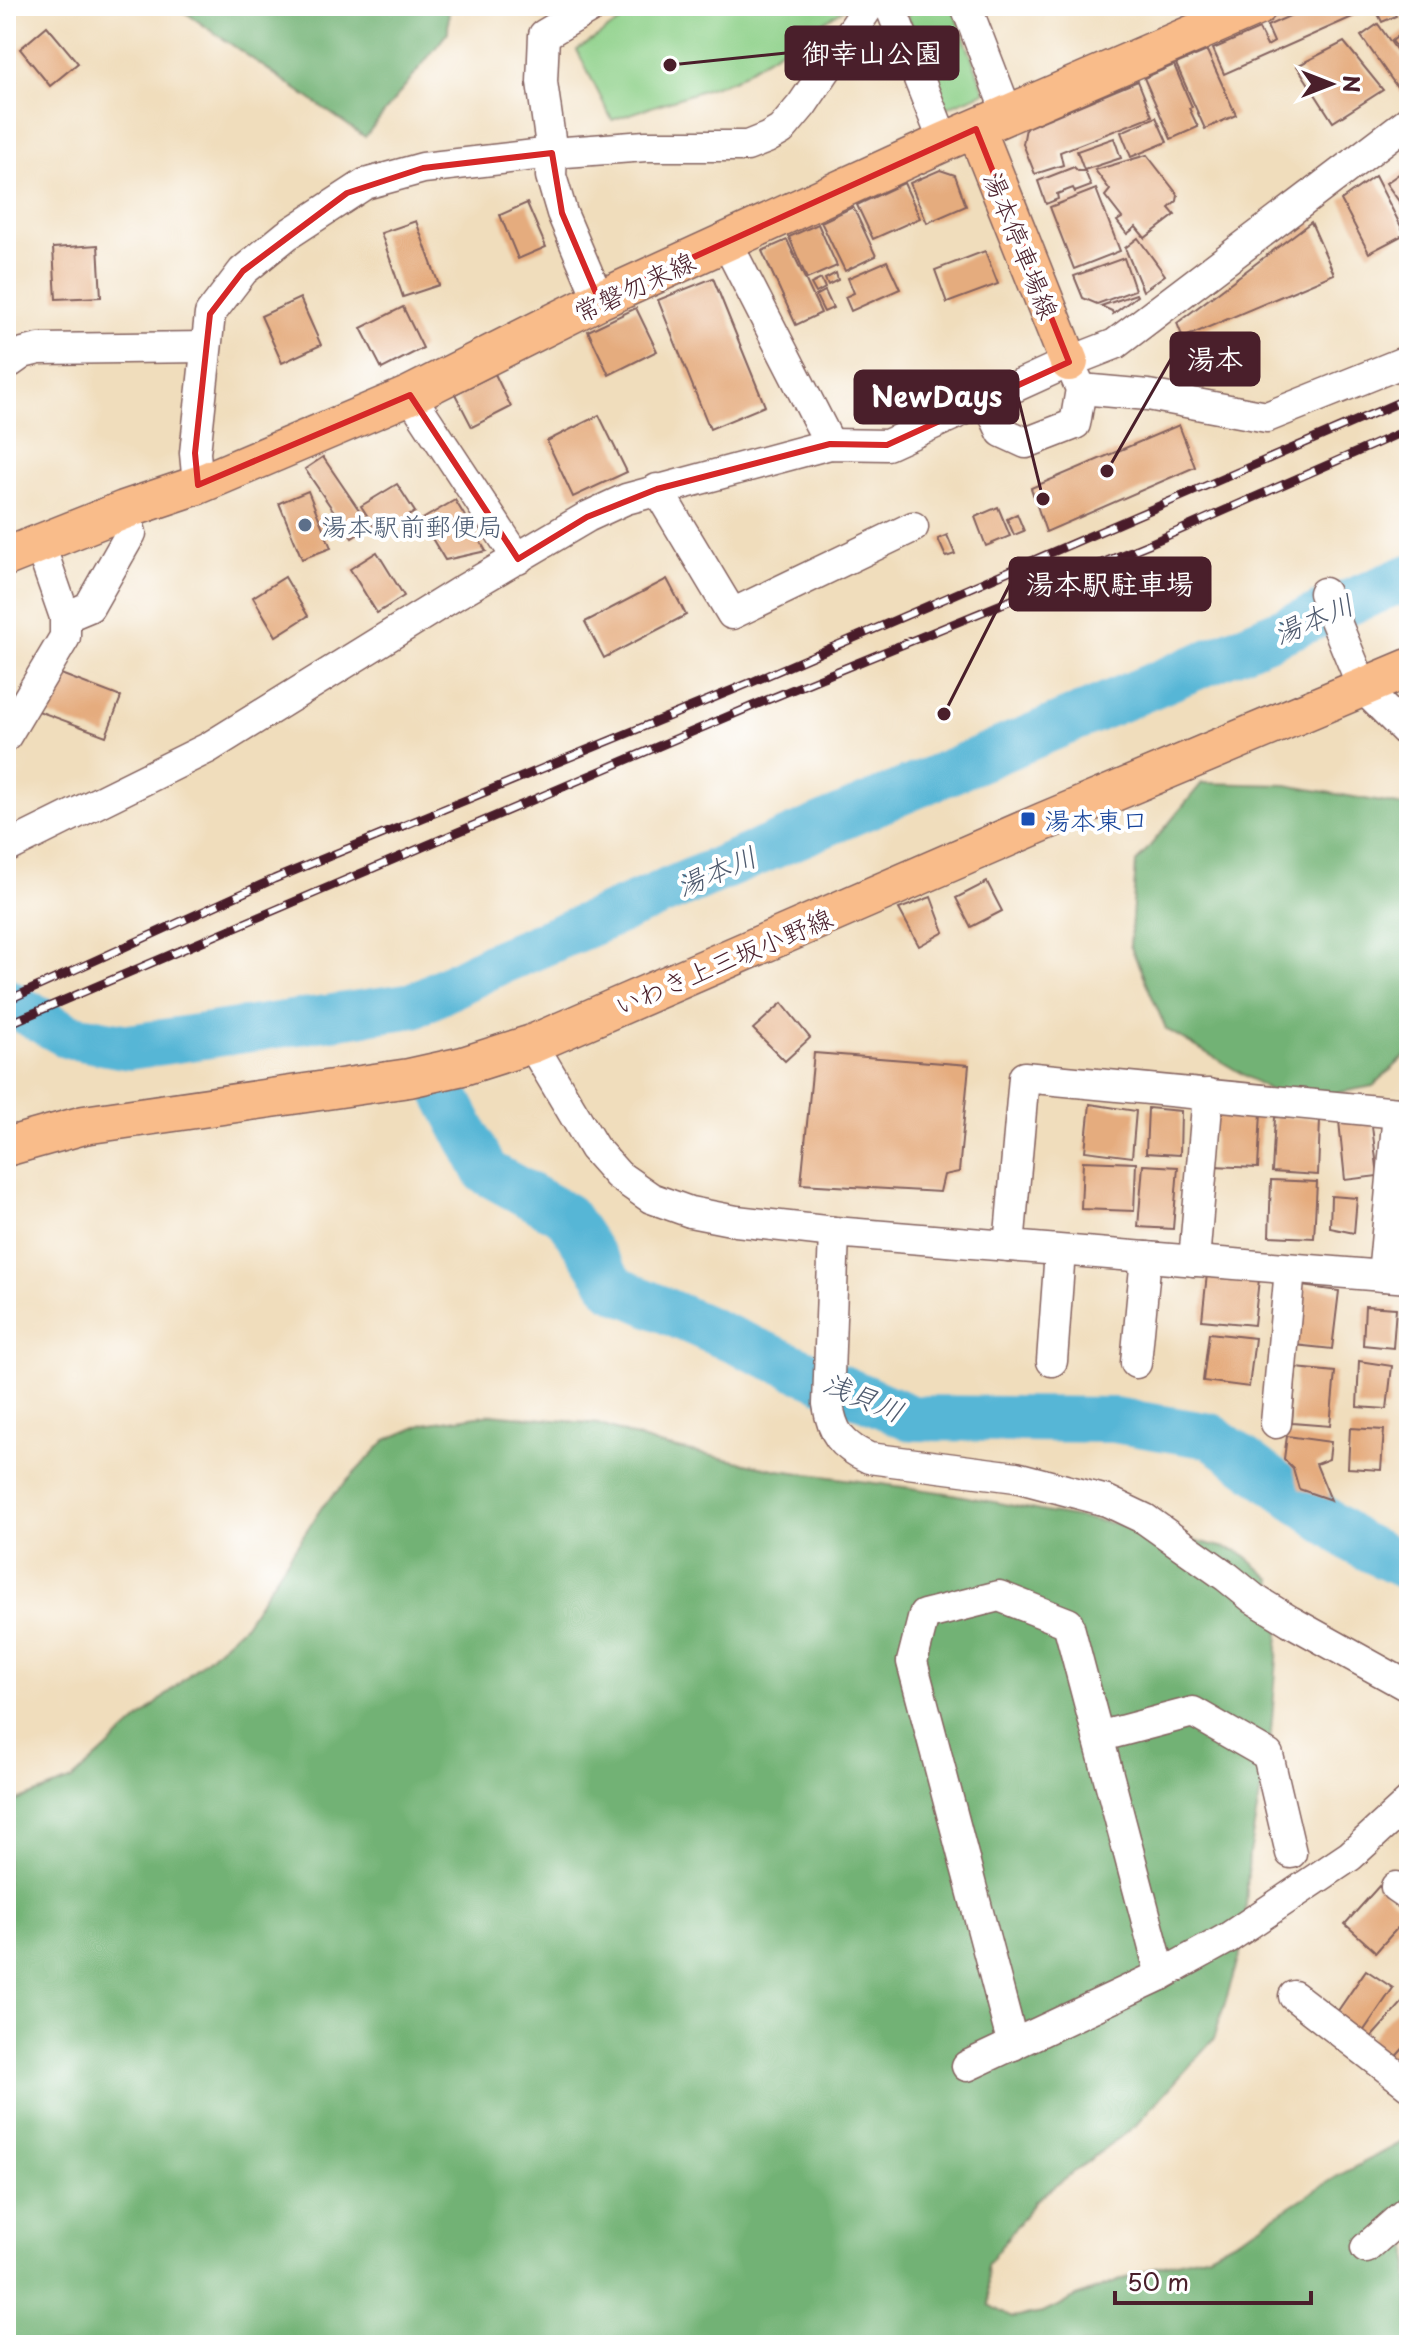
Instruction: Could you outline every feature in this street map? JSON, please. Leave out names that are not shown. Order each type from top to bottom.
[{"type":"main road","name":"常磐勿来線","points":[[23,551],[124,510],[198,485],[410,395],[599,300],[976,129],[1258,6]]},
{"type":"main road","name":"湯本停車場線","points":[[976,129],[1075,375]]},
{"type":"main road","name":"いわき上三坂小野線","points":[[6,1147],[84,1125],[409,1078],[463,1066],[532,1044],[1043,822],[1409,668]]},
{"type":"street","points":[[198,485],[195,453],[210,314],[243,271],[287,235],[365,184],[423,168],[646,146],[747,146],[781,130],[802,105],[869,6]]},
{"type":"street","points":[[890,6],[976,129]]},
{"type":"street","points":[[966,6],[976,129]]},
{"type":"street","points":[[585,8],[544,35],[542,82],[552,153],[551,176],[562,213],[599,300]]},
{"type":"street","points":[[6,848],[208,748],[458,593],[587,517],[626,499],[830,444],[887,445],[987,400],[1075,375],[1409,121]]},
{"type":"street","points":[[727,243],[830,444]]},
{"type":"street","points":[[6,365],[23,353],[39,349],[206,347]]},
{"type":"street","points":[[1075,375],[1148,395],[1267,417],[1409,360]]},
{"type":"street","points":[[987,400],[1002,432],[1026,443],[1075,424],[1075,375]]},
{"type":"street","points":[[1148,395],[1193,381]]},
{"type":"street","points":[[410,395],[518,559]]},
{"type":"street","points":[[657,489],[732,614],[913,527]]},
{"type":"street","points":[[65,617],[89,607],[131,533],[124,510]]},
{"type":"street","points":[[6,736],[65,637],[65,617],[23,551]]},
{"type":"street","points":[[1324,593],[1363,688],[1406,729]]},
{"type":"street","points":[[532,1044],[594,1148],[618,1175],[651,1198],[690,1212],[736,1221],[1060,1251],[1396,1277],[1403,1113],[1024,1077],[1009,1246]]},
{"type":"street","points":[[1194,1261],[1208,1094]]},
{"type":"street","points":[[834,1232],[828,1404],[830,1420],[850,1450],[869,1458],[1016,1477],[1096,1497],[1132,1513],[1179,1542],[1266,1607],[1409,1687]]},
{"type":"street","points":[[1052,1361],[1060,1251]]},
{"type":"street","points":[[1136,1363],[1146,1257]]},
{"type":"street","points":[[1276,1423],[1290,1269]]},
{"type":"street","points":[[1013,2045],[912,1662],[924,1615],[999,1596],[1068,1623],[1161,1975]]},
{"type":"street","points":[[1098,1737],[1193,1712],[1268,1755],[1291,1853]]},
{"type":"street","points":[[967,2066],[1161,1975],[1228,1938],[1350,1856],[1409,1802]]},
{"type":"street","points":[[1294,1996],[1409,2085]]},
{"type":"street","points":[[1366,2248],[1409,2210]]},
{"type":"highlighted area","points":[[976,129],[1069,362],[887,445],[830,444],[657,489],[587,517],[518,559],[410,395],[198,485],[195,453],[210,314],[243,271],[347,193],[423,168],[552,153],[562,213],[599,300]]},
{"type":"green space","points":[[176,6],[449,6],[448,32],[365,137]]},
{"type":"green space","points":[[644,6],[849,6],[733,80],[612,120],[577,50]]},
{"type":"green space","points":[[904,6],[952,6],[985,92],[943,109]]},
{"type":"green space","points":[[1202,783],[1286,785],[1409,809],[1409,1053],[1373,1086],[1290,1102],[1166,1029],[1130,945],[1136,863]]},
{"type":"green space","points":[[491,1414],[598,1424],[659,1445],[779,1470],[947,1493],[1142,1528],[1238,1551],[1272,1579],[1280,1623],[1270,1743],[1249,1853],[1244,1940],[1214,2039],[1135,2126],[1035,2201],[987,2265],[989,2305],[1012,2318],[1043,2313],[1156,2267],[1209,2254],[1255,2229],[1336,2177],[1409,2138],[1409,2345],[6,2345],[6,1805],[72,1780],[245,1624],[322,1507],[386,1440],[424,1424]]},
{"type":"building","points":[[1312,6],[1377,6],[1224,74],[1213,49],[1259,29],[1267,46],[1274,42],[1267,26]]},
{"type":"building","points":[[1409,6],[1409,26],[1398,11]]},
{"type":"building","points":[[1392,7],[1396,16],[1382,22],[1378,14]]},
{"type":"building","points":[[1378,24],[1409,68],[1409,94],[1404,97],[1361,36]]},
{"type":"building","points":[[47,26],[78,63],[50,86],[20,49]]},
{"type":"building","points":[[1409,28],[1409,62],[1392,41]]},
{"type":"building","points":[[1344,42],[1383,90],[1333,122],[1297,66]]},
{"type":"building","points":[[1207,51],[1236,115],[1205,129],[1176,64]]},
{"type":"building","points":[[6,65],[15,82],[6,87]]},
{"type":"building","points":[[1174,65],[1198,127],[1171,139],[1144,78]]},
{"type":"building","points":[[1138,81],[1152,116],[1060,152],[1063,165],[1035,174],[1023,144],[1026,128]]},
{"type":"building","points":[[1156,117],[1167,142],[1131,157],[1121,132]]},
{"type":"building","points":[[1114,138],[1121,158],[1084,170],[1077,151]]},
{"type":"building","points":[[1147,155],[1178,195],[1177,201],[1169,208],[1175,215],[1145,238],[1136,227],[1127,234],[1117,221],[1122,218],[1105,196],[1110,190],[1095,170]]},
{"type":"building","points":[[1074,167],[1085,171],[1091,186],[1057,194],[1058,199],[1046,204],[1038,181]]},
{"type":"building","points":[[1409,167],[1409,225],[1401,214],[1405,210],[1386,183]]},
{"type":"building","points":[[940,170],[955,175],[966,206],[927,223],[910,183]]},
{"type":"building","points":[[1375,176],[1405,234],[1369,253],[1341,200]]},
{"type":"building","points":[[904,183],[920,218],[873,239],[857,205]]},
{"type":"building","points":[[1096,189],[1120,251],[1074,269],[1050,207]]},
{"type":"building","points":[[527,203],[546,247],[518,259],[500,215]]},
{"type":"building","points":[[853,207],[876,256],[845,271],[821,222]]},
{"type":"building","points":[[416,221],[439,285],[403,297],[381,233]]},
{"type":"building","points":[[1311,222],[1334,274],[1183,338],[1177,323]]},
{"type":"building","points":[[818,224],[837,266],[807,279],[789,237]]},
{"type":"building","points":[[1138,238],[1165,275],[1143,291],[1125,248]]},
{"type":"building","points":[[787,240],[821,313],[796,325],[762,251]]},
{"type":"building","points":[[98,245],[101,297],[56,299],[53,248]]},
{"type":"building","points":[[985,251],[998,284],[947,303],[935,270]]},
{"type":"building","points":[[1124,258],[1135,290],[1097,304],[1083,298],[1074,276]]},
{"type":"building","points":[[887,261],[900,289],[851,311],[845,297],[854,293],[848,278]]},
{"type":"building","points":[[836,273],[838,280],[828,285],[825,279]]},
{"type":"building","points":[[713,278],[765,406],[710,429],[658,300]]},
{"type":"building","points":[[821,279],[825,288],[816,293],[811,284]]},
{"type":"building","points":[[825,291],[833,308],[824,312],[816,296]]},
{"type":"building","points":[[1136,294],[1113,314],[1101,306]]},
{"type":"building","points":[[300,298],[321,345],[282,363],[261,316]]},
{"type":"building","points":[[403,307],[423,348],[382,369],[361,328]]},
{"type":"building","points":[[636,308],[657,351],[609,375],[588,331]]},
{"type":"building","points":[[495,374],[511,407],[472,427],[455,394]]},
{"type":"building","points":[[599,415],[627,472],[573,497],[547,441]]},
{"type":"building","points":[[1179,425],[1195,467],[1046,532],[1031,488]]},
{"type":"building","points":[[323,457],[370,526],[352,538],[305,469]]},
{"type":"building","points":[[397,484],[415,512],[379,534],[361,506]]},
{"type":"building","points":[[308,491],[331,548],[302,559],[279,503]]},
{"type":"building","points":[[455,500],[486,551],[445,560],[421,520]]},
{"type":"building","points":[[998,507],[1010,536],[986,546],[975,517]]},
{"type":"building","points":[[1017,514],[1024,531],[1014,535],[1007,519]]},
{"type":"building","points":[[947,535],[955,554],[946,557],[938,539]]},
{"type":"building","points":[[377,552],[404,596],[377,613],[350,569]]},
{"type":"building","points":[[285,577],[308,616],[276,636],[253,597]]},
{"type":"building","points":[[667,579],[686,615],[604,658],[585,622]]},
{"type":"building","points":[[53,671],[121,697],[106,736],[38,711]]},
{"type":"building","points":[[987,882],[1002,911],[971,927],[956,898]]},
{"type":"building","points":[[931,897],[944,932],[919,946],[899,909]]},
{"type":"building","points":[[782,1003],[810,1038],[785,1061],[753,1029]]},
{"type":"building","points":[[814,1053],[969,1065],[959,1172],[944,1175],[940,1192],[801,1184]]},
{"type":"building","points":[[1090,1104],[1136,1111],[1132,1157],[1085,1151]]},
{"type":"building","points":[[1148,1108],[1181,1111],[1180,1155],[1146,1153]]},
{"type":"building","points":[[1215,1110],[1261,1112],[1258,1168],[1213,1166]]},
{"type":"building","points":[[1275,1117],[1320,1119],[1318,1175],[1272,1172]]},
{"type":"building","points":[[1371,1118],[1378,1176],[1345,1180],[1339,1121]]},
{"type":"building","points":[[1083,1161],[1136,1163],[1134,1211],[1081,1209]]},
{"type":"building","points":[[1143,1165],[1178,1167],[1173,1229],[1138,1227]]},
{"type":"building","points":[[1271,1180],[1317,1182],[1314,1238],[1269,1236]]},
{"type":"building","points":[[1331,1196],[1357,1198],[1354,1233],[1330,1228]]},
{"type":"building","points":[[1207,1274],[1259,1279],[1254,1325],[1202,1320]]},
{"type":"building","points":[[1302,1286],[1339,1291],[1332,1349],[1295,1345]]},
{"type":"building","points":[[1365,1306],[1396,1308],[1393,1348],[1363,1345]]},
{"type":"building","points":[[1209,1333],[1255,1338],[1249,1387],[1203,1381]]},
{"type":"building","points":[[1359,1361],[1392,1366],[1387,1409],[1357,1407]]},
{"type":"building","points":[[1296,1368],[1335,1372],[1330,1426],[1292,1423]]},
{"type":"building","points":[[1350,1428],[1384,1430],[1381,1470],[1348,1468]]},
{"type":"building","points":[[1287,1436],[1331,1442],[1329,1459],[1316,1464],[1331,1500],[1299,1489],[1293,1468],[1284,1459]]},
{"type":"building","points":[[1379,1886],[1409,1915],[1376,1952],[1345,1924]]},
{"type":"building","points":[[1366,1970],[1393,1988],[1360,2036],[1333,2018]]},
{"type":"building","points":[[1409,1995],[1409,2042],[1390,2063],[1367,2042]]},
{"type":"waterway","name":"湯本川","points":[[6,1001],[69,1036],[129,1047],[414,1005],[495,964],[1409,577]]},
{"type":"waterway","name":"浅貝川","points":[[443,1089],[486,1172],[566,1216],[614,1288],[911,1418],[1114,1420],[1211,1436],[1357,1543],[1409,1568]]},
{"type":"railway","points":[[6,1001],[274,879],[752,682],[1409,398]]},
{"type":"railway","points":[[6,1025],[762,702],[1151,543],[1409,429]]},
{"type":"place","name":"御幸山公園","points":[[670,65]]},
{"type":"place","name":"湯本","points":[[1107,471]]},
{"type":"place","name":"NewDays","points":[[1043,499]]},
{"type":"place","name":"湯本駅前郵便局","points":[[305,525]]},
{"type":"place","name":"湯本駅駐車場","points":[[944,714]]},
{"type":"place","name":"湯本東口","points":[[1028,819]]}]
